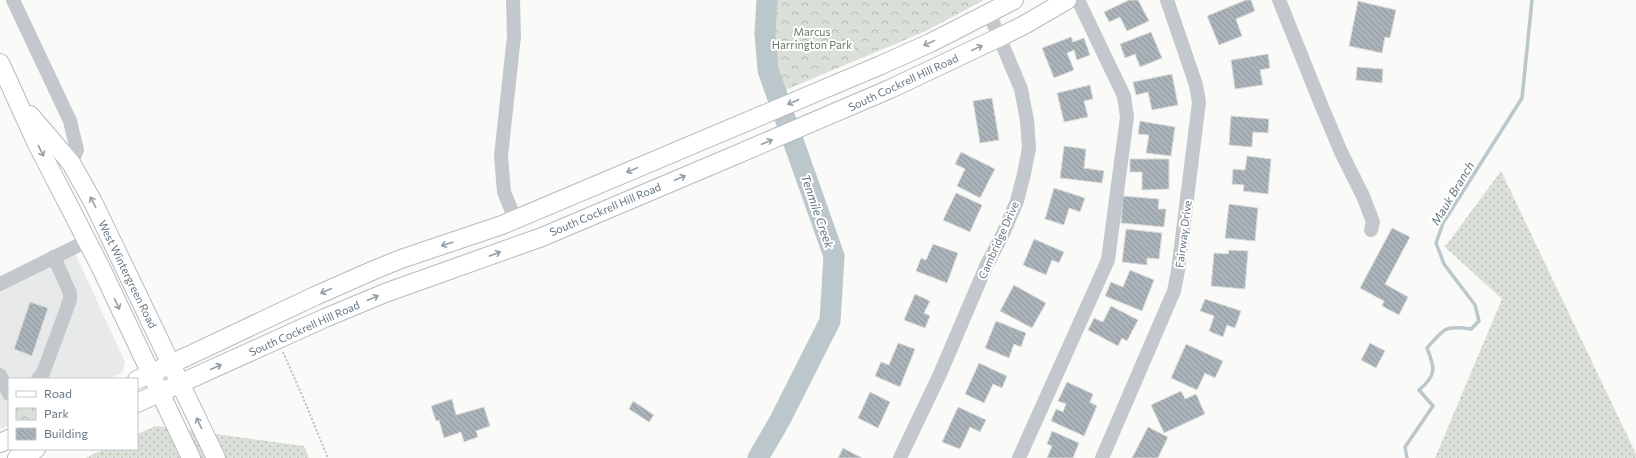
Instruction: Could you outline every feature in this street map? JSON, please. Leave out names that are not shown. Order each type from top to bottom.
[{"type":"main road","name":"South Cockrell Hill Road","points":[[144,377],[315,296],[374,270],[401,259],[513,220],[720,133],[930,43],[1014,0]]},
{"type":"main road","name":"South Cockrell Hill Road","points":[[138,403],[325,318],[408,284],[519,245],[840,111],[1000,37],[1067,0]]},
{"type":"main road","name":"West Wintergreen Road","points":[[0,63],[38,144],[87,241],[144,377],[160,393],[191,458]]},
{"type":"main road","name":"West Wintergreen Road","points":[[19,103],[71,164],[94,204],[216,458]]},
{"type":"main road","points":[[513,220],[519,245]]},
{"type":"main road","points":[[17,458],[34,450]]},
{"type":"street","points":[[13,0],[70,121],[77,150],[71,164]]},
{"type":"street","points":[[513,220],[504,192],[501,156],[514,36],[514,0]]},
{"type":"street","points":[[1019,458],[1108,260],[1126,125],[1127,117],[1124,96],[1078,0]]},
{"type":"street","name":"Fairway Drive","points":[[1102,458],[1174,291],[1178,271],[1199,102],[1192,73],[1167,0]]},
{"type":"street","points":[[1279,0],[1341,152],[1363,196],[1373,222],[1371,230]]},
{"type":"street","name":"Cambridge Drive","points":[[900,458],[940,374],[987,264],[1003,234],[1016,201],[1024,174],[1029,148],[1027,120],[1021,89],[989,13]]},
{"type":"street","points":[[0,284],[87,241]]},
{"type":"street","points":[[39,378],[43,373],[70,300],[70,293],[54,257]]},
{"type":"street","points":[[0,375],[8,392]]},
{"type":"path","points":[[277,340],[308,407],[328,458]]},
{"type":"shaded area","points":[[74,251],[125,362],[122,373],[110,378],[8,378],[8,425],[0,429],[0,286]]},
{"type":"green space","name":"Marcus Harrington Park","points":[[774,0],[984,0],[926,31],[783,91],[775,65]]},
{"type":"green space","points":[[1501,171],[1636,454],[1636,458],[1435,458],[1502,299],[1445,247]]},
{"type":"green space","points":[[156,426],[304,446],[309,458],[85,458],[103,450],[138,450],[138,434]]},
{"type":"building","points":[[1129,0],[1138,0],[1149,21],[1127,31],[1120,17],[1109,22],[1104,12]]},
{"type":"building","points":[[1246,0],[1251,0],[1255,11],[1236,19],[1242,36],[1219,45],[1207,16]]},
{"type":"building","points":[[1358,1],[1396,10],[1390,38],[1385,37],[1382,53],[1349,46]]},
{"type":"building","points":[[1151,32],[1162,58],[1140,67],[1135,54],[1125,58],[1120,44]]},
{"type":"building","points":[[1071,37],[1073,42],[1084,38],[1090,55],[1077,60],[1074,50],[1067,53],[1074,70],[1054,78],[1042,48]]},
{"type":"building","points":[[1268,54],[1270,68],[1260,70],[1263,85],[1235,89],[1231,60]]},
{"type":"building","points":[[1357,67],[1383,69],[1382,83],[1356,80]]},
{"type":"building","points":[[1172,74],[1178,105],[1152,110],[1148,92],[1136,95],[1133,82]]},
{"type":"building","points":[[1090,85],[1093,99],[1084,101],[1088,117],[1064,122],[1057,93]]},
{"type":"building","points":[[992,98],[999,140],[980,143],[973,101]]},
{"type":"building","points":[[1231,116],[1269,119],[1268,133],[1253,132],[1252,147],[1229,145]]},
{"type":"building","points":[[1140,121],[1175,127],[1171,156],[1146,153],[1149,135],[1138,134]]},
{"type":"building","points":[[1064,146],[1086,149],[1084,168],[1104,171],[1102,183],[1060,178]]},
{"type":"building","points":[[961,152],[995,169],[980,198],[957,186],[965,169],[955,164]]},
{"type":"building","points":[[1247,156],[1271,159],[1268,194],[1243,191],[1244,185],[1232,184],[1233,169],[1245,170]]},
{"type":"building","points":[[1130,159],[1169,159],[1169,189],[1142,190],[1142,172],[1130,172]]},
{"type":"building","points":[[1054,188],[1085,198],[1080,212],[1069,208],[1064,225],[1045,219]]},
{"type":"building","points":[[956,193],[982,205],[970,232],[943,220]]},
{"type":"building","points":[[1123,196],[1159,199],[1158,209],[1166,209],[1164,227],[1121,223]]},
{"type":"building","points":[[1229,204],[1258,208],[1255,241],[1225,238]]},
{"type":"building","points":[[1392,228],[1410,237],[1385,284],[1408,297],[1399,315],[1382,306],[1384,301],[1360,288]]},
{"type":"building","points":[[1126,229],[1162,233],[1159,259],[1147,258],[1147,265],[1122,262]]},
{"type":"building","points":[[1034,239],[1064,252],[1059,263],[1052,260],[1046,275],[1023,265]]},
{"type":"building","points":[[933,244],[958,253],[947,283],[916,271],[921,258],[926,260]]},
{"type":"building","points":[[1229,250],[1248,251],[1245,289],[1211,286],[1214,253],[1228,254]]},
{"type":"building","points":[[1130,270],[1154,280],[1142,311],[1105,296],[1111,282],[1123,287]]},
{"type":"building","points":[[1014,285],[1046,303],[1032,328],[1000,311]]},
{"type":"building","points":[[915,294],[930,301],[924,313],[930,316],[925,328],[904,320]]},
{"type":"building","points":[[1205,299],[1241,311],[1235,328],[1227,325],[1223,337],[1209,331],[1214,316],[1200,311]]},
{"type":"building","points":[[30,302],[48,308],[32,356],[14,349]]},
{"type":"building","points":[[1111,306],[1138,320],[1127,341],[1122,338],[1118,346],[1088,330],[1094,318],[1103,322]]},
{"type":"building","points":[[996,321],[1026,333],[1021,347],[1014,344],[1009,358],[985,348]]},
{"type":"building","points":[[898,343],[915,349],[900,387],[875,376],[881,362],[889,365]]},
{"type":"building","points":[[1370,343],[1385,351],[1376,368],[1361,360]]},
{"type":"building","points":[[1186,344],[1223,361],[1215,378],[1205,373],[1197,390],[1171,378]]},
{"type":"building","points":[[979,363],[1007,376],[1002,388],[993,384],[984,403],[965,394]]},
{"type":"building","points":[[1067,382],[1093,394],[1090,402],[1097,406],[1084,436],[1051,421],[1056,409],[1063,412],[1066,404],[1058,401]]},
{"type":"building","points":[[1181,391],[1185,399],[1196,394],[1205,414],[1164,433],[1151,405]]},
{"type":"building","points":[[870,392],[890,402],[878,428],[858,418]]},
{"type":"building","points":[[452,399],[456,415],[484,407],[490,426],[476,431],[478,437],[464,442],[461,432],[444,438],[439,420],[436,421],[431,406]]},
{"type":"building","points":[[633,401],[654,415],[649,422],[629,409]]},
{"type":"building","points":[[958,407],[986,420],[980,432],[970,427],[960,449],[942,442]]},
{"type":"building","points":[[1148,427],[1168,437],[1158,458],[1132,458]]},
{"type":"building","points":[[1052,431],[1079,443],[1073,458],[1047,458],[1052,446],[1047,444]]},
{"type":"building","points":[[843,448],[862,458],[838,458]]},
{"type":"waterway","name":"Tenmile Creek","points":[[758,458],[780,420],[830,321],[834,256],[768,70],[765,33],[767,0]]},
{"type":"waterway","name":"Mauk Branch","points":[[1407,458],[1405,447],[1433,406],[1419,390],[1429,380],[1433,371],[1432,361],[1427,348],[1442,332],[1456,327],[1471,329],[1479,321],[1475,305],[1444,264],[1436,243],[1443,223],[1522,98],[1532,0]]}]
